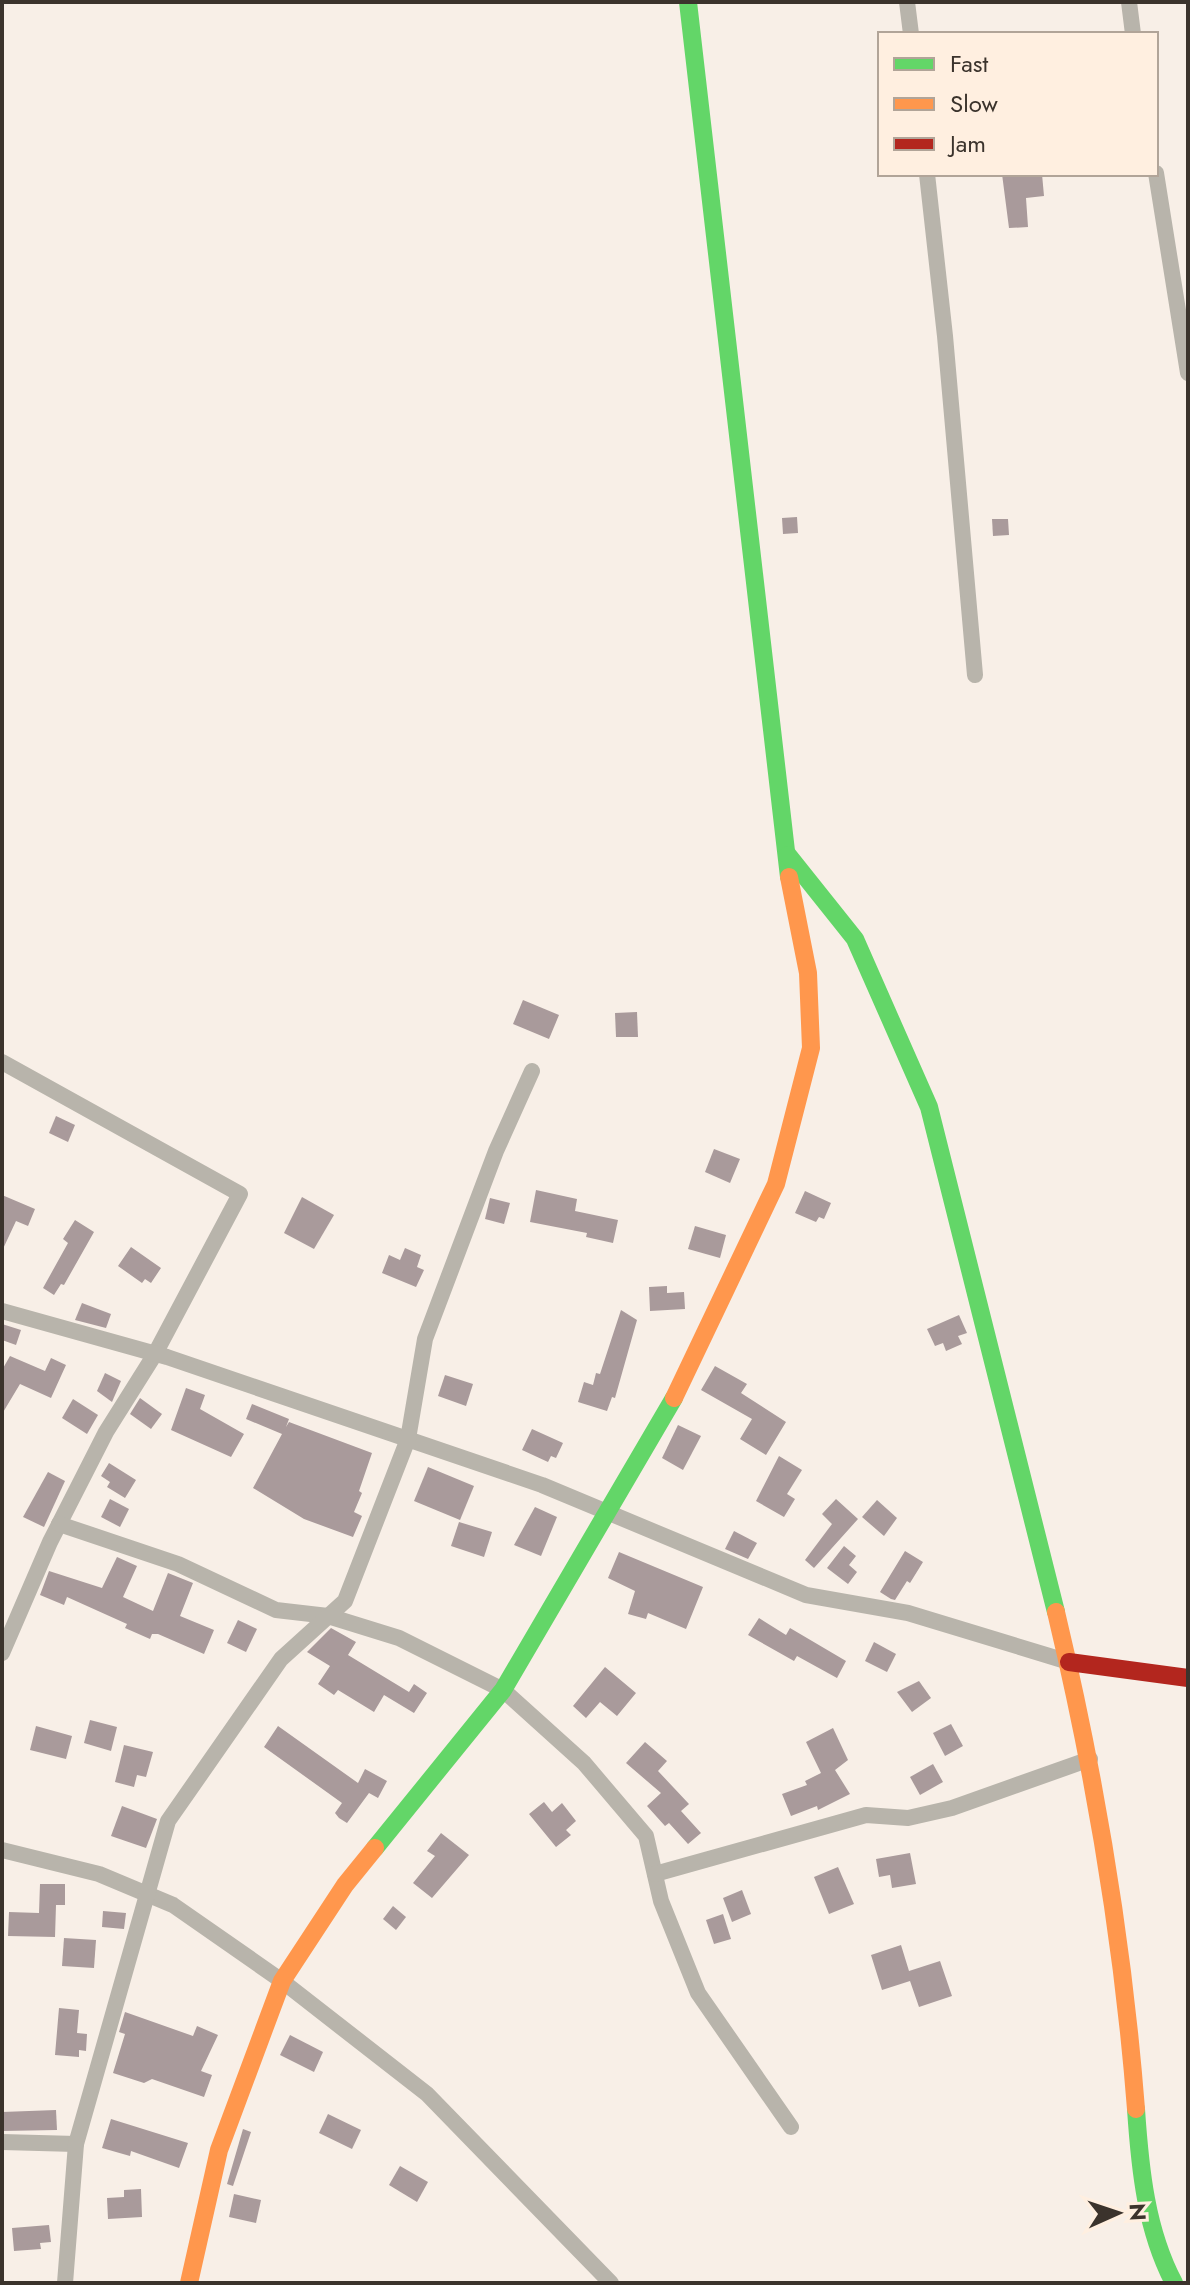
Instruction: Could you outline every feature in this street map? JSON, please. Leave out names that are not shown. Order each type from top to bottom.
[{"type":"street","points":[[189,2283],[219,2150],[282,1981],[345,1885],[503,1690],[677,1393],[776,1184],[811,1048],[808,973],[784,850],[688,2]]},
{"type":"street","points":[[907,2],[911,32]]},
{"type":"street","points":[[1129,2],[1133,32]]},
{"type":"street","points":[[927,176],[945,336],[975,675]]},
{"type":"street","points":[[1156,176],[1188,373]]},
{"type":"street","points":[[784,850],[855,939],[929,1107],[1019,1453],[1090,1759],[1127,1994],[1140,2167],[1158,2253],[1174,2283]]},
{"type":"street","points":[[2,1062],[240,1194],[155,1354],[106,1432],[59,1524],[2,1653]]},
{"type":"street","points":[[65,2283],[76,2144],[168,1821],[281,1659],[345,1601],[408,1439],[425,1339],[496,1151],[532,1071]]},
{"type":"street","points":[[2,1311],[155,1354],[542,1485],[806,1595],[908,1613],[1069,1662],[1188,1678]]},
{"type":"street","points":[[59,1524],[178,1564],[276,1610],[328,1616],[399,1638],[503,1690],[584,1763],[646,1836],[661,1901],[698,1993],[791,2127]]},
{"type":"street","points":[[655,1874],[866,1815],[908,1818],[952,1808],[1090,1759]]},
{"type":"street","points":[[2,1850],[99,1874],[173,1905],[282,1981],[427,2094],[611,2283]]},
{"type":"street","points":[[2,2142],[76,2144]]},
{"type":"building","points":[[1002,176],[1042,176],[1044,196],[1026,198],[1028,227],[1009,228]]},
{"type":"building","points":[[797,517],[798,533],[783,534],[782,518]]},
{"type":"building","points":[[992,519],[1008,519],[1009,535],[993,536]]},
{"type":"building","points":[[523,1000],[559,1015],[549,1039],[513,1024]]},
{"type":"building","points":[[637,1012],[638,1037],[616,1037],[615,1013]]},
{"type":"building","points":[[56,1116],[75,1125],[68,1142],[49,1133]]},
{"type":"building","points":[[714,1149],[740,1159],[730,1183],[705,1172]]},
{"type":"building","points":[[536,1190],[577,1199],[575,1211],[618,1220],[613,1243],[586,1237],[587,1233],[530,1222]]},
{"type":"building","points":[[805,1191],[831,1203],[824,1219],[819,1217],[816,1222],[795,1213]]},
{"type":"building","points":[[2,1195],[35,1209],[28,1226],[16,1221],[2,1251]]},
{"type":"building","points":[[302,1197],[334,1215],[314,1249],[284,1233]]},
{"type":"building","points":[[490,1198],[510,1203],[504,1224],[485,1219]]},
{"type":"building","points":[[75,1220],[94,1232],[64,1285],[61,1284],[54,1295],[43,1288],[68,1243],[63,1239]]},
{"type":"building","points":[[695,1226],[726,1235],[720,1258],[688,1249]]},
{"type":"building","points":[[131,1247],[161,1268],[151,1283],[145,1279],[142,1283],[118,1266]]},
{"type":"building","points":[[405,1248],[421,1255],[417,1267],[424,1270],[416,1287],[382,1273],[389,1255],[400,1260]]},
{"type":"building","points":[[667,1286],[667,1293],[684,1292],[685,1309],[650,1311],[649,1287]]},
{"type":"building","points":[[82,1303],[111,1314],[106,1328],[75,1320]]},
{"type":"building","points":[[621,1310],[637,1320],[615,1398],[612,1397],[607,1411],[578,1402],[584,1382],[593,1385],[596,1373],[600,1374]]},
{"type":"building","points":[[959,1315],[967,1333],[958,1336],[962,1344],[946,1351],[943,1343],[935,1346],[927,1329]]},
{"type":"building","points":[[2,1324],[21,1330],[16,1345],[2,1340]]},
{"type":"building","points":[[10,1356],[45,1371],[51,1358],[66,1365],[51,1398],[20,1384],[2,1414],[2,1370]]},
{"type":"building","points":[[715,1366],[747,1384],[741,1393],[786,1422],[766,1455],[740,1439],[752,1419],[701,1390]]},
{"type":"building","points":[[105,1373],[121,1381],[112,1402],[97,1391]]},
{"type":"building","points":[[445,1375],[473,1384],[466,1406],[438,1396]]},
{"type":"building","points":[[186,1388],[205,1395],[200,1409],[244,1434],[231,1457],[171,1430]]},
{"type":"building","points":[[140,1398],[162,1414],[151,1429],[130,1414]]},
{"type":"building","points":[[73,1399],[98,1415],[87,1434],[62,1418]]},
{"type":"building","points":[[252,1404],[289,1419],[286,1427],[289,1422],[372,1453],[354,1512],[362,1516],[353,1537],[304,1519],[253,1488],[282,1434],[246,1419]]},
{"type":"building","points":[[678,1425],[701,1436],[683,1470],[662,1458]]},
{"type":"building","points":[[532,1429],[563,1443],[556,1458],[551,1456],[548,1462],[522,1450]]},
{"type":"building","points":[[779,1456],[802,1470],[787,1494],[795,1499],[784,1517],[756,1501]]},
{"type":"building","points":[[109,1463],[136,1480],[125,1498],[107,1487],[110,1482],[101,1476]]},
{"type":"building","points":[[428,1467],[474,1486],[460,1520],[414,1501]]},
{"type":"building","points":[[48,1472],[65,1481],[44,1527],[23,1517]]},
{"type":"building","points":[[110,1499],[129,1509],[120,1527],[101,1517]]},
{"type":"building","points":[[836,1499],[858,1519],[814,1568],[805,1560],[832,1524],[822,1514]]},
{"type":"building","points":[[877,1500],[897,1518],[884,1536],[862,1517]]},
{"type":"building","points":[[535,1507],[557,1517],[541,1556],[514,1545]]},
{"type":"building","points":[[459,1522],[492,1532],[484,1557],[451,1546]]},
{"type":"building","points":[[734,1531],[757,1543],[748,1559],[725,1549]]},
{"type":"building","points":[[844,1546],[856,1556],[849,1565],[857,1572],[848,1584],[827,1568]]},
{"type":"building","points":[[905,1551],[923,1562],[895,1600],[880,1592]]},
{"type":"building","points":[[619,1552],[703,1587],[686,1629],[648,1613],[646,1619],[628,1614],[635,1591],[608,1578]]},
{"type":"building","points":[[117,1557],[137,1566],[123,1597],[153,1611],[168,1573],[193,1583],[180,1616],[214,1630],[204,1654],[158,1634],[152,1634],[150,1639],[125,1628],[127,1624],[67,1597],[64,1605],[40,1595],[49,1571],[102,1588]]},
{"type":"building","points":[[759,1618],[786,1635],[790,1628],[846,1661],[837,1678],[797,1656],[794,1661],[748,1635]]},
{"type":"building","points":[[238,1620],[257,1629],[246,1652],[227,1643]]},
{"type":"building","points":[[331,1628],[356,1642],[348,1655],[409,1692],[414,1684],[427,1693],[414,1713],[384,1695],[374,1712],[338,1690],[334,1695],[318,1684],[330,1666],[307,1652]]},
{"type":"building","points":[[874,1642],[896,1654],[887,1672],[865,1661]]},
{"type":"building","points":[[605,1667],[636,1693],[617,1716],[600,1702],[586,1718],[573,1706]]},
{"type":"building","points":[[919,1681],[931,1698],[912,1712],[897,1692]]},
{"type":"building","points":[[90,1720],[117,1727],[111,1751],[84,1743]]},
{"type":"building","points":[[951,1724],[963,1746],[945,1756],[933,1733]]},
{"type":"building","points":[[36,1726],[72,1736],[66,1759],[30,1750]]},
{"type":"building","points":[[278,1726],[358,1783],[365,1769],[387,1781],[378,1798],[369,1793],[347,1823],[339,1818],[335,1813],[342,1803],[264,1747]]},
{"type":"building","points":[[833,1728],[848,1760],[835,1770],[850,1794],[818,1810],[817,1806],[791,1816],[782,1794],[807,1785],[805,1781],[821,1773],[806,1742]]},
{"type":"building","points":[[645,1742],[667,1761],[658,1771],[689,1804],[681,1811],[701,1833],[688,1844],[669,1823],[665,1826],[647,1806],[661,1793],[626,1763]]},
{"type":"building","points":[[124,1745],[153,1752],[146,1777],[137,1775],[134,1787],[115,1782]]},
{"type":"building","points":[[933,1764],[943,1782],[920,1795],[910,1777]]},
{"type":"building","points":[[544,1802],[552,1812],[562,1803],[576,1821],[566,1830],[571,1835],[556,1847],[529,1814]]},
{"type":"building","points":[[122,1806],[157,1819],[146,1848],[111,1836]]},
{"type":"building","points":[[441,1833],[469,1855],[432,1898],[413,1883],[435,1856],[427,1851]]},
{"type":"building","points":[[910,1853],[916,1884],[892,1888],[890,1875],[879,1877],[876,1859]]},
{"type":"building","points":[[838,1867],[854,1904],[829,1914],[814,1877]]},
{"type":"building","points":[[40,1884],[65,1884],[65,1905],[56,1905],[55,1937],[8,1936],[9,1912],[39,1913]]},
{"type":"building","points":[[742,1890],[751,1914],[732,1922],[723,1898]]},
{"type":"building","points":[[393,1906],[406,1917],[396,1930],[383,1919]]},
{"type":"building","points":[[103,1911],[126,1913],[124,1929],[102,1927]]},
{"type":"building","points":[[723,1914],[731,1939],[714,1944],[706,1920]]},
{"type":"building","points":[[64,1938],[96,1940],[94,1968],[62,1966]]},
{"type":"building","points":[[901,1945],[909,1971],[940,1961],[952,1996],[919,2007],[910,1981],[882,1990],[871,1955]]},
{"type":"building","points":[[59,2008],[79,2010],[77,2033],[87,2034],[86,2051],[79,2050],[79,2057],[55,2055]]},
{"type":"building","points":[[125,2012],[193,2036],[197,2026],[218,2035],[201,2071],[212,2075],[204,2097],[152,2079],[144,2083],[113,2073],[125,2034],[119,2032]]},
{"type":"building","points":[[290,2035],[323,2052],[314,2072],[280,2055]]},
{"type":"building","points":[[56,2110],[57,2130],[2,2131],[2,2112]]},
{"type":"building","points":[[328,2114],[361,2130],[352,2149],[319,2133]]},
{"type":"building","points":[[111,2119],[188,2143],[179,2168],[131,2151],[130,2156],[102,2148]]},
{"type":"building","points":[[243,2129],[251,2132],[233,2186],[227,2184]]},
{"type":"building","points":[[400,2166],[428,2182],[417,2202],[389,2185]]},
{"type":"building","points":[[141,2189],[142,2217],[108,2219],[107,2198],[124,2197],[124,2190]]},
{"type":"building","points":[[234,2194],[261,2200],[256,2223],[229,2217]]},
{"type":"building","points":[[49,2225],[51,2242],[40,2243],[41,2249],[14,2251],[12,2228]]},
{"type":"traffic: fast","points":[[688,2],[789,877]]},
{"type":"traffic: fast","points":[[788,855],[855,939],[929,1107],[1056,1612]]},
{"type":"traffic: fast","points":[[375,1848],[503,1690],[674,1398]]},
{"type":"traffic: fast","points":[[1136,2109],[1142,2176],[1151,2220],[1164,2263],[1174,2283]]},
{"type":"traffic: slow","points":[[674,1398],[776,1184],[811,1048],[808,973],[789,877]]},
{"type":"traffic: slow","points":[[1056,1612],[1106,1859],[1124,1984],[1136,2109]]},
{"type":"traffic: slow","points":[[189,2283],[219,2150],[282,1981],[345,1885],[375,1848]]},
{"type":"traffic: jam","points":[[1069,1662],[1188,1678]]}]
